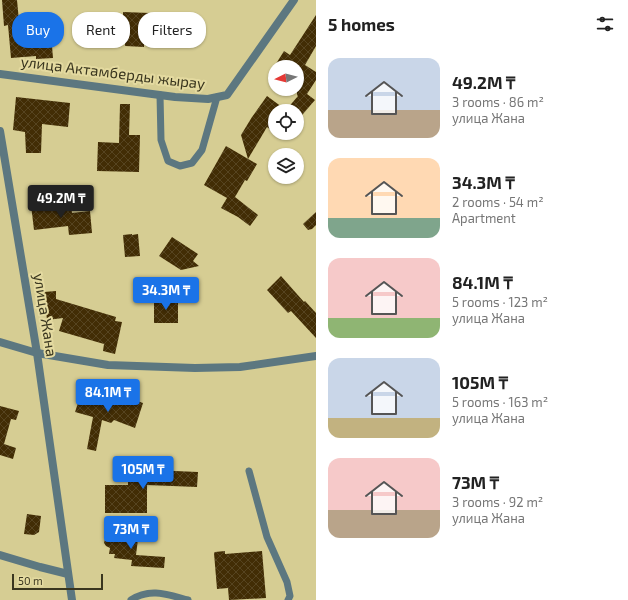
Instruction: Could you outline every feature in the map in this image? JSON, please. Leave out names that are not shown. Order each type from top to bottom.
[{"type":"street","name":"улица Актамберды жырау","points":[[0,74],[208,99],[227,95],[294,0]]},
{"type":"street","name":"улица Жана","points":[[0,130],[37,353],[72,600]]},
{"type":"street","points":[[0,342],[37,353],[108,365],[195,368],[240,367],[316,356]]},
{"type":"street","points":[[0,555],[68,574]]},
{"type":"lane","points":[[160,94],[161,140],[168,161],[180,166],[192,163],[202,150],[217,97]]},
{"type":"lane","points":[[249,471],[267,537],[287,582],[290,596],[288,600]]},
{"type":"lane","points":[[131,600],[138,595],[159,592],[188,600]]},
{"type":"building","points":[[2,0],[17,0],[18,12],[12,12],[12,48],[52,48],[53,58],[36,59],[36,56],[11,58],[8,25],[4,26]]},
{"type":"building","points":[[130,12],[138,13],[138,47],[130,46]]},
{"type":"building","points":[[316,15],[316,46],[305,65],[316,72],[316,80],[307,94],[315,100],[304,113],[304,104],[291,104],[298,96],[304,96],[304,60],[278,60],[284,51],[290,55]]},
{"type":"building","points":[[267,96],[278,104],[268,104],[268,128],[267,127],[248,159],[241,135]]},
{"type":"building","points":[[16,97],[70,103],[68,127],[42,124],[41,153],[26,153],[25,132],[13,130]]},
{"type":"building","points":[[120,104],[130,104],[129,135],[140,135],[139,172],[97,171],[98,142],[119,143]]},
{"type":"building","points":[[226,146],[257,164],[235,197],[258,215],[250,226],[238,217],[221,208],[227,198],[204,185]]},
{"type":"building","points":[[55,203],[55,208],[71,206],[72,213],[90,211],[92,233],[69,235],[68,226],[34,230],[31,205]]},
{"type":"building","points":[[316,212],[316,225],[312,229],[308,230],[303,224]]},
{"type":"building","points":[[138,234],[140,256],[125,257],[123,235]]},
{"type":"building","points":[[172,237],[198,254],[193,261],[199,266],[181,270],[159,256]]},
{"type":"building","points":[[281,276],[316,313],[316,338],[291,311],[288,313],[267,290]]},
{"type":"building","points":[[56,291],[56,299],[116,317],[115,321],[122,322],[115,354],[103,351],[104,344],[59,331],[63,318],[47,320],[44,292]]},
{"type":"building","points":[[154,298],[178,299],[178,323],[154,323]]},
{"type":"building","points":[[110,391],[143,403],[135,428],[114,420],[111,423],[102,420],[96,451],[87,449],[93,417],[75,412],[79,400],[83,401],[85,392],[108,399]]},
{"type":"building","points":[[0,406],[19,411],[16,420],[11,419],[4,444],[16,448],[13,459],[0,455]]},
{"type":"building","points":[[152,470],[198,472],[197,487],[147,485],[147,513],[105,513],[105,485],[128,485],[128,473],[152,473]]},
{"type":"building","points":[[27,514],[41,516],[39,532],[34,535],[24,534]]},
{"type":"building","points":[[114,531],[137,535],[136,555],[165,557],[164,568],[131,566],[132,560],[114,558],[115,554],[109,554],[110,548],[104,543],[106,536]]},
{"type":"building","points":[[225,551],[225,554],[262,551],[266,598],[229,600],[228,588],[217,589],[214,553]]}]
